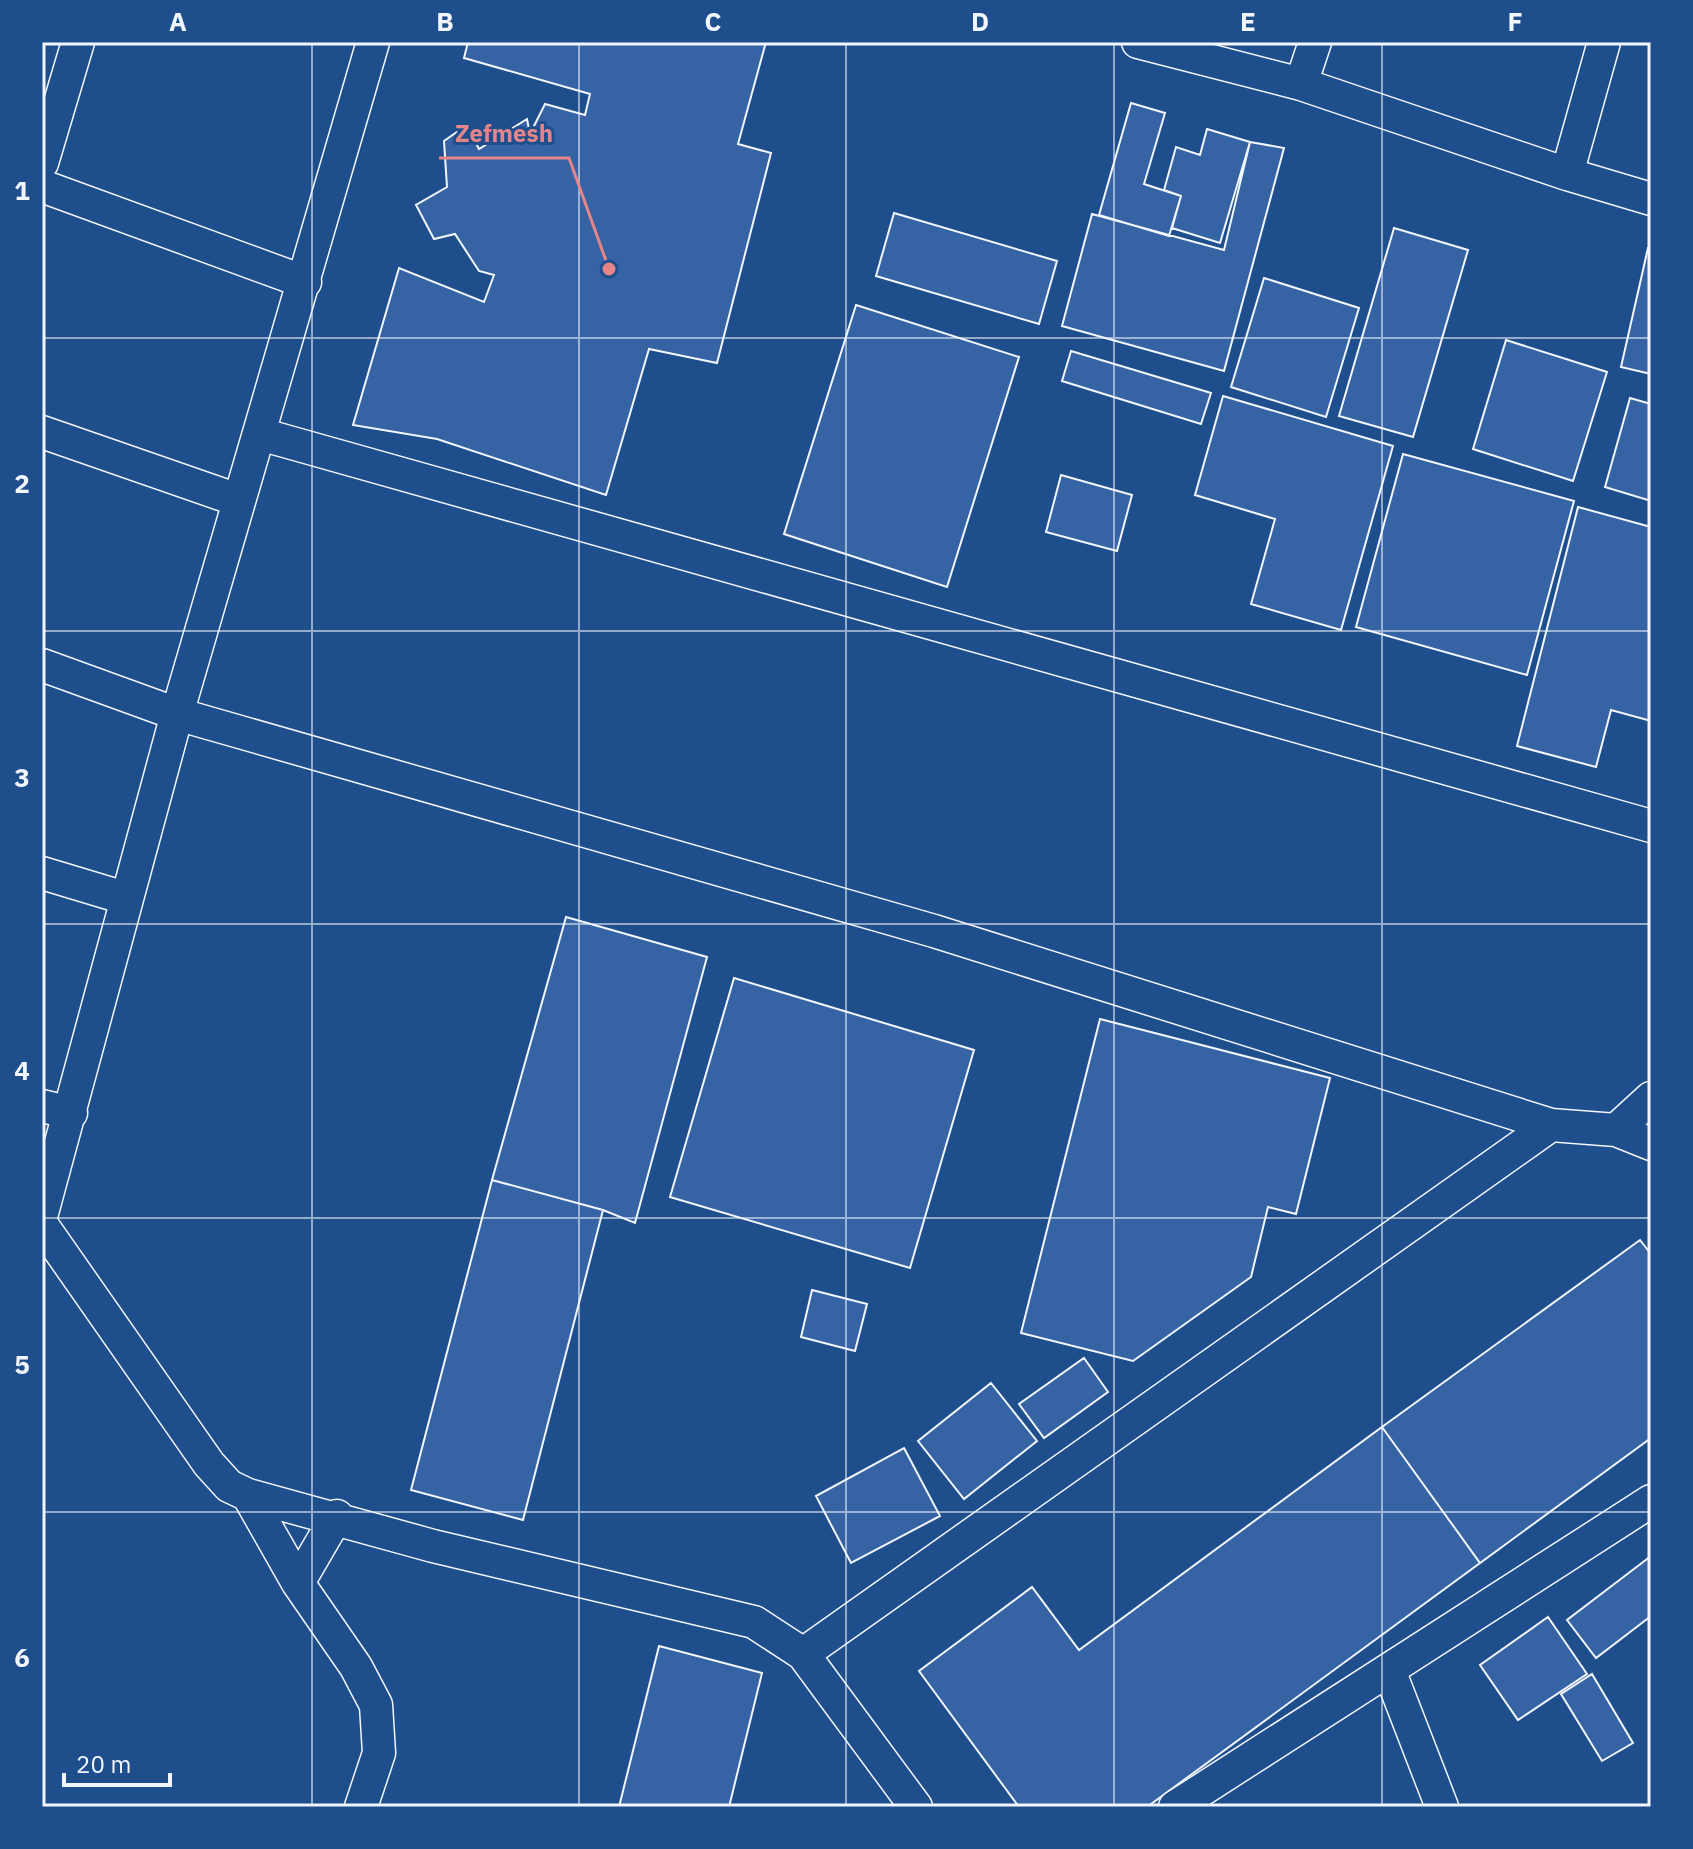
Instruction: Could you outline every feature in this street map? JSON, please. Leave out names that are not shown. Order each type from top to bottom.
[{"type":"street","points":[[42,163],[78,42]]},
{"type":"street","points":[[42,1213],[56,1110],[125,898],[373,42]]},
{"type":"street","points":[[1138,42],[1301,84],[1567,174],[1651,199]]},
{"type":"street","points":[[1301,84],[1315,42]]},
{"type":"street","points":[[1567,174],[1604,42]]},
{"type":"street","points":[[42,186],[305,282]]},
{"type":"street","points":[[42,432],[238,500]]},
{"type":"street","points":[[260,434],[1651,826]]},
{"type":"street","points":[[42,665],[177,714],[934,931],[1551,1125],[1616,1130],[1651,1144]]},
{"type":"street","points":[[42,873],[125,898]]},
{"type":"street","points":[[1616,1130],[1651,1098]]},
{"type":"street","points":[[803,1654],[1551,1125]]},
{"type":"street","points":[[42,1225],[209,1464],[229,1486],[248,1495],[337,1516],[433,1546],[754,1622],[803,1654],[916,1807]]},
{"type":"street","points":[[248,1495],[298,1583],[356,1667],[376,1705],[379,1753],[361,1807]]},
{"type":"street","points":[[1175,1807],[1651,1501]]},
{"type":"street","points":[[298,1583],[337,1516]]},
{"type":"street","points":[[1389,1670],[1442,1807]]},
{"type":"building","points":[[468,42],[766,42],[738,144],[771,153],[717,363],[649,349],[606,495],[437,439],[353,425],[399,268],[484,302],[494,275],[479,271],[455,234],[434,239],[416,205],[447,187],[444,141],[467,125],[479,149],[527,119],[530,134],[545,104],[585,115],[590,94],[464,58]]},
{"type":"building","points":[[1131,103],[1165,113],[1144,184],[1181,196],[1169,236],[1099,215]]},
{"type":"building","points":[[1207,129],[1250,142],[1220,243],[1172,228],[1181,196],[1164,190],[1176,147],[1200,155]]},
{"type":"building","points":[[1250,142],[1284,148],[1224,371],[1062,326],[1092,214],[1224,250]]},
{"type":"building","points":[[894,213],[1057,261],[1039,324],[876,276]]},
{"type":"building","points":[[1394,228],[1468,250],[1413,437],[1339,416]]},
{"type":"building","points":[[1648,248],[1651,248],[1651,374],[1621,367]]},
{"type":"building","points":[[1264,278],[1359,308],[1326,417],[1231,387]]},
{"type":"building","points":[[856,305],[1019,357],[947,587],[784,534]]},
{"type":"building","points":[[1506,340],[1607,372],[1573,481],[1473,449]]},
{"type":"building","points":[[1071,351],[1211,393],[1201,424],[1062,381]]},
{"type":"building","points":[[1223,396],[1393,446],[1341,630],[1251,604],[1275,519],[1195,495]]},
{"type":"building","points":[[1630,398],[1651,404],[1651,501],[1605,487]]},
{"type":"building","points":[[1403,454],[1574,501],[1527,675],[1356,627]]},
{"type":"building","points":[[1061,475],[1132,495],[1117,551],[1046,532]]},
{"type":"building","points":[[1578,507],[1651,527],[1651,721],[1611,710],[1596,767],[1517,746]]},
{"type":"building","points":[[566,917],[707,957],[635,1223],[603,1210],[492,1180]]},
{"type":"building","points":[[734,978],[974,1050],[910,1268],[670,1197]]},
{"type":"building","points":[[1100,1019],[1330,1078],[1296,1214],[1268,1207],[1251,1277],[1133,1361],[1021,1333]]},
{"type":"building","points":[[492,1180],[603,1210],[523,1520],[411,1490]]},
{"type":"building","points":[[1640,1240],[1651,1254],[1651,1438],[1480,1563],[1382,1427]]},
{"type":"building","points":[[812,1290],[867,1304],[855,1351],[801,1337]]},
{"type":"building","points":[[1084,1358],[1108,1392],[1044,1438],[1019,1404]]},
{"type":"building","points":[[991,1383],[1037,1441],[964,1499],[918,1441]]},
{"type":"building","points":[[1382,1427],[1480,1563],[1147,1807],[1019,1807],[919,1671],[1032,1587],[1079,1650]]},
{"type":"building","points":[[904,1448],[940,1516],[851,1563],[816,1496]]},
{"type":"building","points":[[1651,1556],[1651,1616],[1596,1658],[1567,1620]]},
{"type":"building","points":[[1548,1617],[1587,1674],[1518,1720],[1480,1665]]},
{"type":"building","points":[[659,1646],[762,1673],[729,1807],[619,1807]]},
{"type":"building","points":[[1592,1674],[1633,1743],[1602,1761],[1561,1694]]},
{"type":"place","name":"Zefmesh","points":[[609,269]]}]
